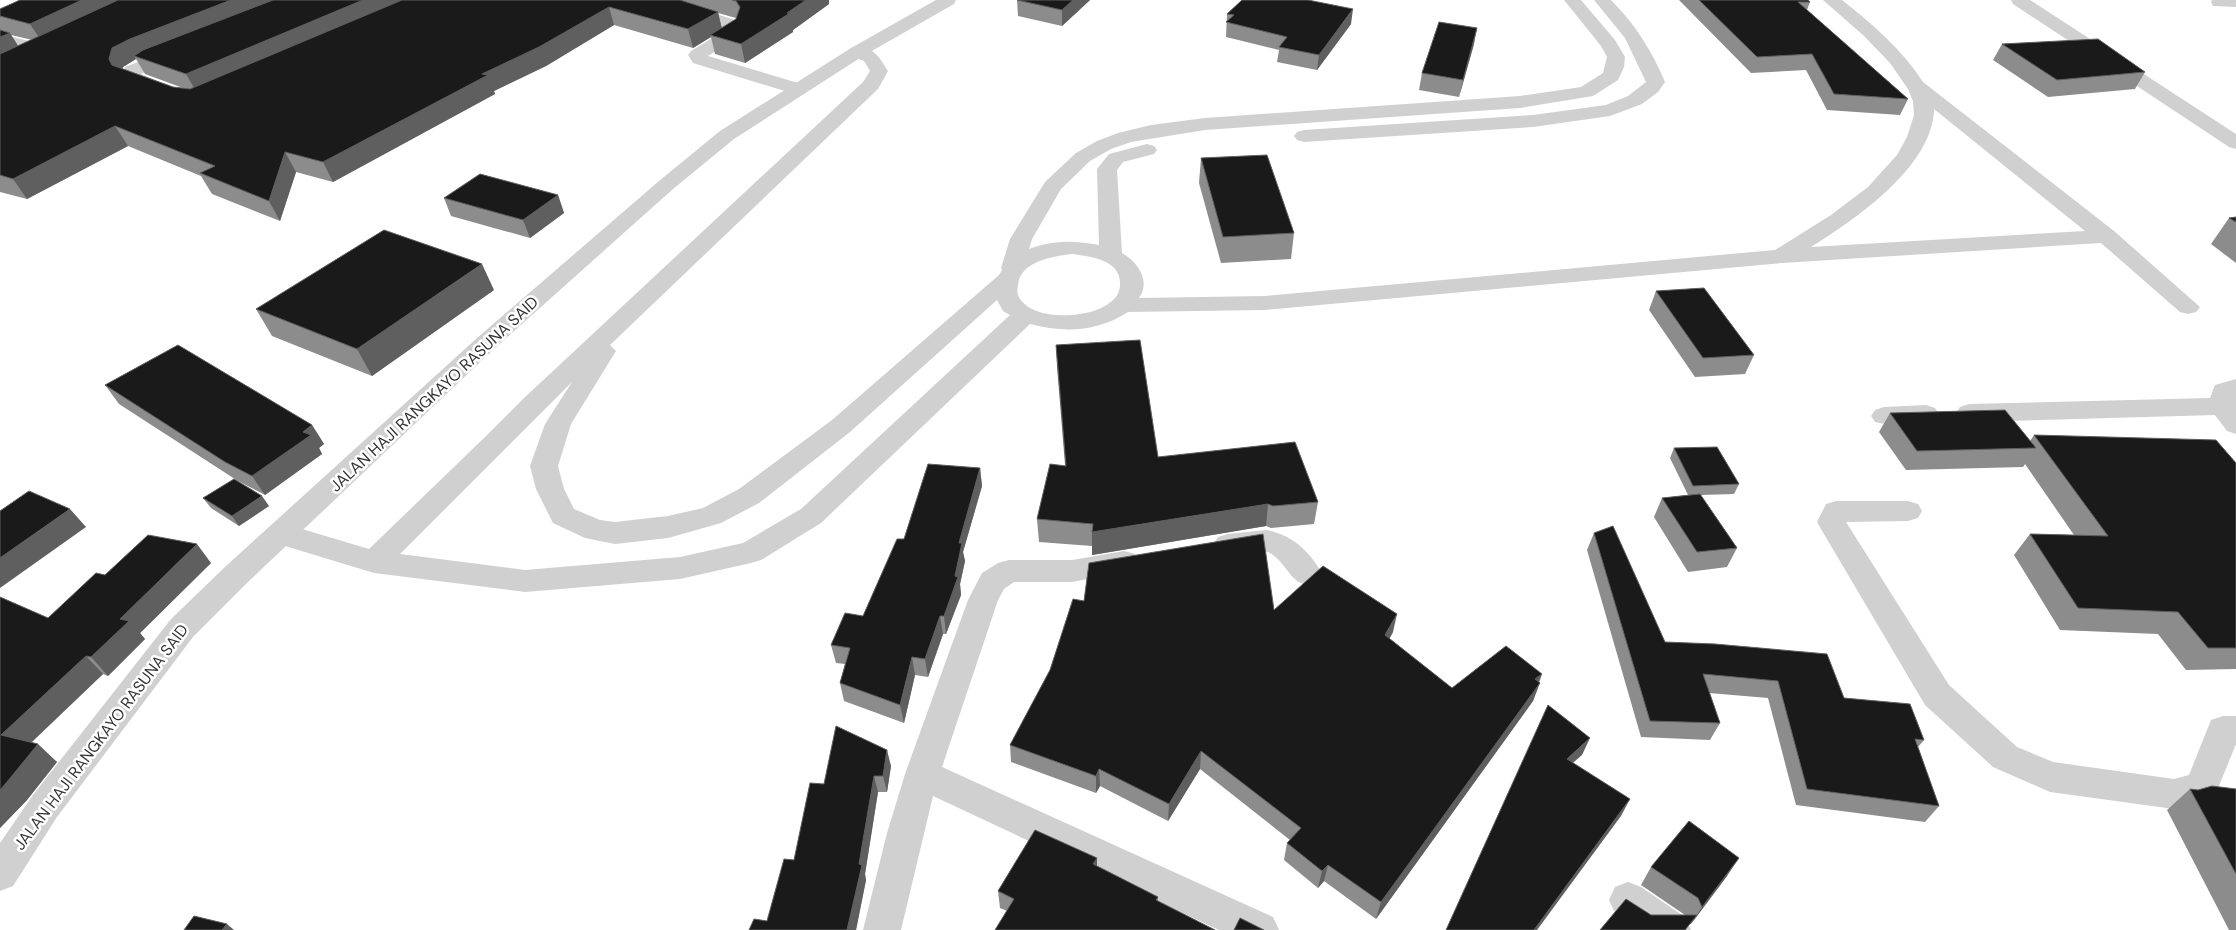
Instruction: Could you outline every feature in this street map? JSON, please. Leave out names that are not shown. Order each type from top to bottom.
[{"type":"street","points":[[652,0],[733,25],[732,33],[697,55],[699,59],[798,89]]},
{"type":"street","name":"JALAN HAJI RANGKAYO RASUNA SAID","points":[[0,874],[45,806],[182,628],[237,574],[486,343],[666,185],[727,135],[857,52],[948,0]]},
{"type":"street","points":[[628,314],[558,424],[544,466],[550,489],[564,516],[595,530],[615,533],[668,527],[711,516],[748,496],[841,426],[1009,274],[1031,255],[1057,248],[1086,248],[1111,255],[1125,264],[1132,276],[1134,284],[1132,293],[1124,305],[1103,318],[1074,324],[1045,321],[1026,314],[1016,308],[1007,297],[1009,274],[1021,239],[1052,186],[1083,157],[1104,145],[1125,136],[1151,130],[1204,124],[1520,102],[1586,92],[1611,76],[1615,67],[1616,57],[1609,44],[1572,0]]},
{"type":"street","points":[[1287,137],[1533,121],[1610,110],[1636,100],[1656,82],[1647,59],[1622,21],[1602,0]]},
{"type":"street","points":[[1781,256],[1839,220],[1873,195],[1911,150],[1924,120],[1923,102],[1904,68],[1883,46],[1832,0]]},
{"type":"street","points":[[2019,0],[2236,143]]},
{"type":"street","points":[[2219,2],[2236,2]]},
{"type":"street","points":[[701,14],[718,4]]},
{"type":"street","points":[[0,39],[50,47],[18,62]]},
{"type":"street","points":[[173,94],[131,78],[132,71],[191,46]]},
{"type":"street","points":[[374,562],[494,445],[532,405],[871,85],[879,71],[871,58],[857,52]]},
{"type":"street","points":[[1616,57],[1647,59]]},
{"type":"street","points":[[1914,84],[2106,236],[2188,307]]},
{"type":"street","points":[[1520,102],[1533,121]]},
{"type":"street","points":[[1111,255],[1107,169],[1116,158],[1137,151],[1179,144],[1208,142]]},
{"type":"street","points":[[1839,220],[1875,251]]},
{"type":"street","points":[[1124,305],[1264,303],[1781,256],[2106,236]]},
{"type":"street","points":[[282,534],[374,562],[525,580],[680,568],[751,552],[811,516],[1026,314]]},
{"type":"street","points":[[1884,416],[2231,406]]},
{"type":"street","points":[[1908,511],[1836,511],[1831,522],[1937,695],[2005,757],[2050,777],[2174,794],[2202,788],[2222,730],[2236,730]]},
{"type":"street","points":[[1202,548],[1266,539],[1289,550],[1308,575]]},
{"type":"street","points":[[882,930],[905,833],[922,774],[983,600],[993,581],[1009,571],[1072,571],[1146,558]]},
{"type":"street","points":[[922,774],[1260,930]]},
{"type":"street","points":[[1628,900],[1672,930]]},
{"type":"building","points":[[20,0],[82,0],[30,24],[0,16],[0,9]]},
{"type":"building","points":[[118,0],[231,0],[130,39],[112,48],[109,59],[112,65],[173,87],[190,89],[402,0],[680,0],[718,12],[688,29],[609,7],[539,47],[482,74],[488,75],[323,162],[285,152],[269,201],[200,173],[215,166],[115,126],[13,179],[0,175],[0,54]]},
{"type":"building","points":[[273,0],[363,0],[186,74],[134,56],[143,50]]},
{"type":"building","points":[[732,0],[806,0],[787,13],[790,13],[741,44],[710,35],[736,19],[740,7],[736,1]]},
{"type":"building","points":[[1017,0],[1073,0],[1062,10]]},
{"type":"building","points":[[1242,0],[1308,0],[1353,9],[1319,55],[1279,47],[1287,37],[1226,22],[1234,15],[1227,14]]},
{"type":"building","points":[[1699,0],[1808,0],[1810,2],[1798,2],[1908,99],[1834,94],[1812,54],[1757,57]]},
{"type":"building","points":[[1439,22],[1477,28],[1463,80],[1422,73]]},
{"type":"building","points":[[0,30],[10,33],[0,37]]},
{"type":"building","points":[[2098,39],[2145,72],[2057,80],[2002,44]]},
{"type":"building","points":[[1267,155],[1294,233],[1223,237],[1201,158]]},
{"type":"building","points":[[480,174],[558,195],[523,220],[444,198]]},
{"type":"building","points":[[2236,217],[2236,222],[2229,218]]},
{"type":"building","points":[[384,230],[482,264],[357,349],[256,309]]},
{"type":"building","points":[[1704,288],[1754,355],[1703,358],[1656,291]]},
{"type":"building","points":[[1140,340],[1158,457],[1295,442],[1318,502],[1273,506],[1268,504],[1092,532],[1093,524],[1037,519],[1050,464],[1066,466],[1056,345]]},
{"type":"building","points":[[178,345],[312,425],[303,432],[311,435],[252,476],[225,462],[105,385]]},
{"type":"building","points":[[2005,410],[2036,448],[1917,451],[1890,413]]},
{"type":"building","points":[[2034,435],[2216,440],[2236,463],[2236,648],[2208,648],[2178,612],[2078,608],[2030,534],[2108,536]]},
{"type":"building","points":[[1717,447],[1739,484],[1693,486],[1674,448]]},
{"type":"building","points":[[928,464],[980,468],[959,543],[962,543],[955,576],[958,577],[944,616],[940,616],[925,659],[912,657],[900,705],[840,683],[850,648],[831,645],[845,613],[863,616],[897,539],[904,539]]},
{"type":"building","points":[[234,479],[262,496],[232,516],[203,498]]},
{"type":"building","points":[[29,491],[70,509],[0,558],[0,511]]},
{"type":"building","points":[[1700,494],[1737,548],[1697,552],[1662,498]]},
{"type":"building","points":[[1613,526],[1665,642],[1715,644],[1827,654],[1844,698],[1910,704],[1924,740],[1915,739],[1939,806],[1807,789],[1778,681],[1703,674],[1720,723],[1650,721],[1594,533]]},
{"type":"building","points":[[1263,534],[1274,610],[1323,566],[1397,614],[1385,635],[1452,688],[1506,646],[1542,674],[1535,679],[1540,683],[1381,902],[1328,865],[1322,871],[1287,843],[1301,828],[1201,751],[1169,804],[1099,769],[1096,776],[1010,745],[1050,670],[1073,599],[1084,601],[1089,563]]},
{"type":"building","points":[[148,535],[197,544],[120,619],[129,621],[91,657],[86,656],[1,735],[38,744],[0,790],[0,597],[48,618],[96,573],[105,575]]},
{"type":"building","points":[[1548,705],[1590,738],[1567,759],[1630,799],[1534,930],[1446,930]]},
{"type":"building","points":[[836,726],[887,750],[883,776],[874,776],[859,864],[862,865],[847,930],[749,930],[754,919],[767,921],[784,859],[794,860],[810,783],[824,784]]},
{"type":"building","points":[[2212,786],[2236,789],[2236,874],[2190,789],[2198,790]]},
{"type":"building","points":[[1689,821],[1739,858],[1702,907],[1698,898],[1651,867]]},
{"type":"building","points":[[1035,830],[1097,858],[1093,864],[1158,897],[1156,900],[1215,930],[995,930],[1014,899],[998,891]]},
{"type":"building","points":[[1626,899],[1651,915],[1697,915],[1685,930],[1600,930]]},
{"type":"building","points":[[194,916],[227,924],[222,930],[184,930]]},
{"type":"building","points":[[1240,918],[1264,930],[1234,930]]}]
